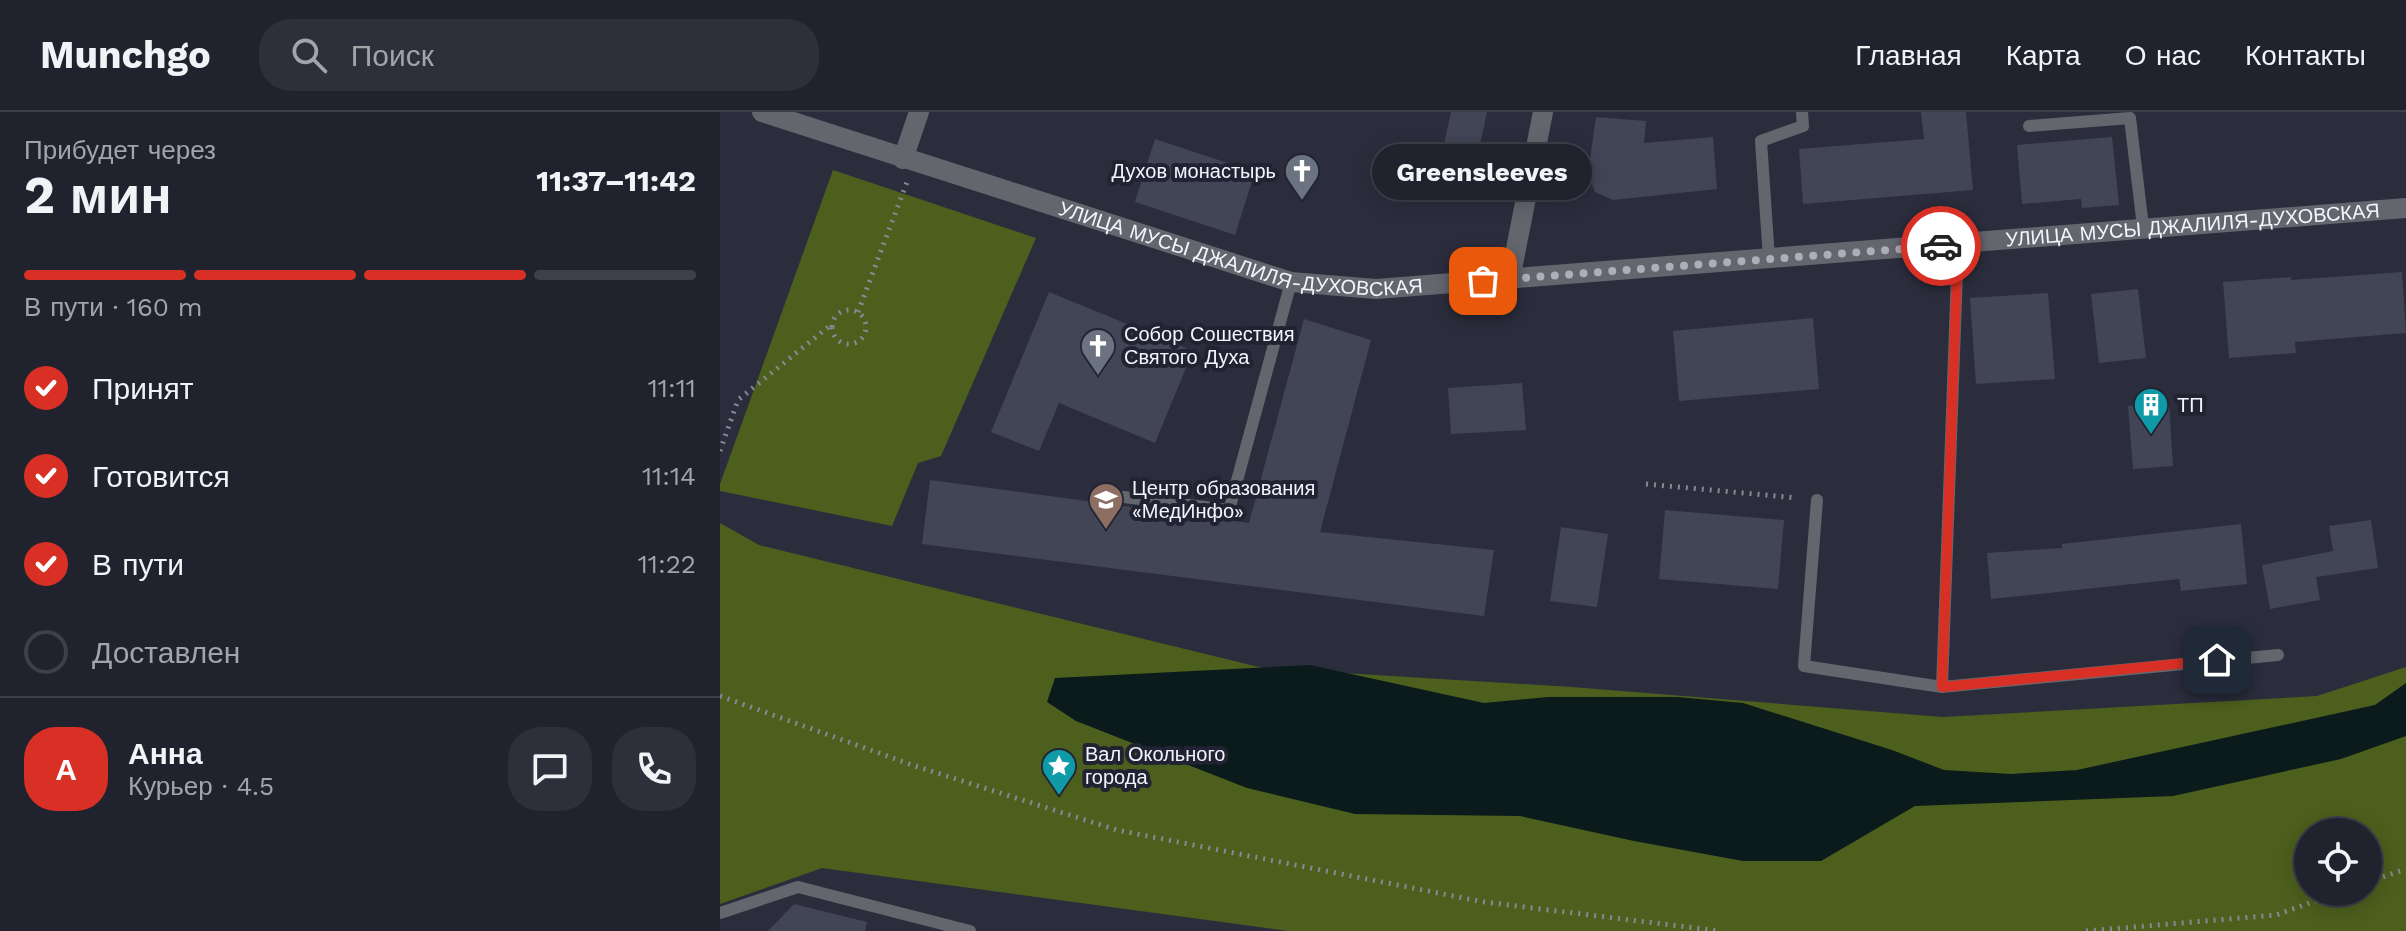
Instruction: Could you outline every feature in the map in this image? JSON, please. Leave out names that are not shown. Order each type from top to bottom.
[{"type":"street","name":"УЛИЦА МУСЫ ДЖАЛИЛЯ-ДУХОВСКАЯ","points":[[762,112],[1291,282],[1376,289],[2406,208]]},
{"type":"street","points":[[909,160],[919,112]]},
{"type":"street","points":[[1510,279],[1543,112]]},
{"type":"lane","points":[[1769,259],[1761,141],[1803,126],[1802,112]]},
{"type":"lane","points":[[2029,126],[2130,118],[2143,227]]},
{"type":"lane","points":[[1942,687],[1958,245]]},
{"type":"lane","points":[[1124,497],[1229,510],[1291,282]]},
{"type":"lane","points":[[1817,500],[1804,666],[1942,687],[2278,655]]},
{"type":"lane","points":[[720,913],[798,887],[970,931]]},
{"type":"path","points":[[858,312],[909,160]]},
{"type":"path","points":[[848,309],[858,312],[866,327],[865,333],[858,341],[847,344],[837,339],[832,324],[833,318],[848,309]]},
{"type":"path","points":[[720,451],[738,400],[832,324]]},
{"type":"path","points":[[1646,484],[1817,500]]},
{"type":"path","points":[[720,696],[915,766],[1117,830],[1484,902],[1720,931]]},
{"type":"path","points":[[2382,877],[2406,869]]},
{"type":"path","points":[[2086,931],[2276,915],[2301,906]]},
{"type":"green space","points":[[833,170],[1036,238],[941,456],[918,463],[892,526],[720,491]]},
{"type":"green space","points":[[720,523],[759,545],[1263,668],[1572,687],[1943,717],[2317,696],[2406,667],[2406,931],[1288,931],[822,868],[720,904]]},
{"type":"shaded area","points":[[1310,665],[1484,703],[1548,697],[1677,697],[1743,703],[1892,750],[1944,770],[2011,774],[2077,770],[2375,705],[2406,683],[2406,736],[2341,759],[2173,796],[1915,806],[1821,861],[1743,861],[1520,816],[1355,814],[1247,788],[1076,721],[1047,702],[1055,678]]},
{"type":"building","points":[[1451,112],[1487,112],[1478,155],[1443,148]]},
{"type":"building","points":[[1921,112],[1966,112],[1973,190],[1803,204],[1799,149],[1924,139]]},
{"type":"building","points":[[1596,117],[1646,121],[1644,143],[1713,137],[1717,189],[1613,200],[1595,192],[1588,173]]},
{"type":"building","points":[[2112,137],[2119,205],[2082,208],[2081,199],[2022,204],[2017,145]]},
{"type":"building","points":[[1155,139],[1255,172],[1235,235],[1135,202]]},
{"type":"building","points":[[2402,272],[2406,333],[2295,342],[2296,353],[2229,358],[2223,282]]},
{"type":"building","points":[[2138,289],[2146,358],[2099,363],[2091,294]]},
{"type":"building","name":"Собор Сошествия Святого Духа","points":[[1049,292],[1193,351],[1155,443],[1059,403],[1039,451],[991,432]]},
{"type":"building","points":[[2048,293],[2055,379],[1976,384],[1970,298]]},
{"type":"building","points":[[1813,318],[1819,389],[1679,401],[1673,331]]},
{"type":"building","points":[[1304,319],[1371,340],[1320,532],[1494,550],[1484,616],[922,544],[930,480],[1249,523]]},
{"type":"building","points":[[1522,383],[1526,430],[1451,434],[1448,388]]},
{"type":"building","name":"ТП","points":[[2169,403],[2173,466],[2133,469],[2128,406]]},
{"type":"building","points":[[1665,510],[1784,520],[1778,589],[1659,579]]},
{"type":"building","points":[[2371,520],[2378,568],[2316,577],[2320,600],[2270,609],[2262,565],[2333,551],[2329,526]]},
{"type":"building","points":[[2241,524],[2247,584],[2181,591],[2179,579],[1991,599],[1987,553],[2062,548],[2062,544]]},
{"type":"building","points":[[1561,527],[1608,534],[1597,607],[1550,601]]},
{"type":"building","points":[[794,904],[867,922],[865,931],[768,931]]},
{"type":"way so far","points":[[1483,281],[1941,246]]},
{"type":"place","name":"Духов монастырь","points":[[1302,202]]},
{"type":"place","name":"Greensleeves","points":[[1483,281]]},
{"type":"place","name":"Собор Сошествия Святого Духа","points":[[1098,377]]},
{"type":"place","name":"ТП","points":[[2151,436]]},
{"type":"place","name":"Центр образования «МедИнфо»","points":[[1106,531]]},
{"type":"place","name":"Вал Окольного города","points":[[1059,797]]},
{"type":"route","points":[[1941,246],[1958,245],[1942,687],[2217,660]]}]
